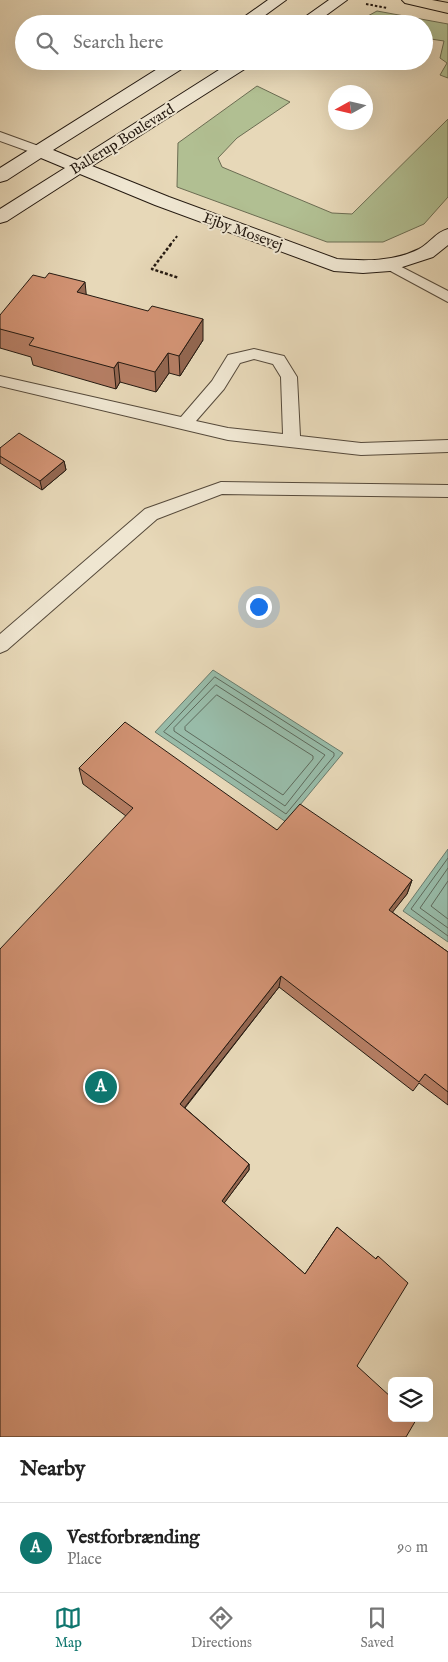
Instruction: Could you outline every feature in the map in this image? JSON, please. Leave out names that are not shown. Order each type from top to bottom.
[{"type":"main road","points":[[410,0],[448,8]]},
{"type":"street","points":[[255,15],[278,0]]},
{"type":"street","points":[[316,15],[339,0]]},
{"type":"street","name":"Ballerup Boulevard","points":[[0,176],[168,70]]},
{"type":"street","name":"Ballerup Boulevard","points":[[0,217],[230,70]]},
{"type":"street","name":"Ejby Mosevej","points":[[39,151],[201,215],[334,264],[364,267],[390,265],[426,253],[448,235]]},
{"type":"lane","points":[[0,136],[39,151]]},
{"type":"lane","points":[[390,265],[448,297]]},
{"type":"lane","points":[[184,424],[218,385],[234,359],[254,354],[278,360],[289,377],[292,441]]},
{"type":"lane","points":[[0,381],[228,434],[361,449],[448,446]]},
{"type":"lane","points":[[0,645],[151,514],[221,488],[448,491]]},
{"type":"path","points":[[179,278],[152,268],[174,238],[201,215]]},
{"type":"shaded area","points":[[377,11],[399,15],[370,15]]},
{"type":"shaded area","points":[[433,21],[448,24],[448,78],[440,75],[447,63],[440,58],[444,41],[433,39]]},
{"type":"shaded area","points":[[257,86],[290,102],[237,138],[218,158],[222,167],[332,213],[352,214],[448,119],[448,197],[424,224],[383,242],[327,242],[177,187],[178,143]]},
{"type":"water","points":[[213,670],[343,753],[286,822],[155,732]]},
{"type":"water","points":[[448,849],[448,942],[403,911]]},
{"type":"building","points":[[49,273],[85,282],[77,292],[148,311],[152,306],[203,319],[179,356],[168,353],[155,372],[118,362],[114,368],[29,345],[34,338],[0,329],[0,315],[33,275],[45,278]]},
{"type":"building","points":[[19,433],[64,461],[40,481],[0,456],[0,448]]},
{"type":"building","points":[[125,722],[277,830],[300,804],[412,880],[389,910],[448,952],[448,1092],[425,1074],[419,1082],[281,976],[180,1104],[249,1164],[222,1201],[305,1274],[337,1227],[376,1259],[378,1256],[408,1283],[357,1366],[388,1394],[388,1422],[415,1422],[406,1437],[0,1437],[0,949],[133,808],[79,768]]},
{"type":"place","name":"Vestforbrænding","points":[[101,1087]]}]
